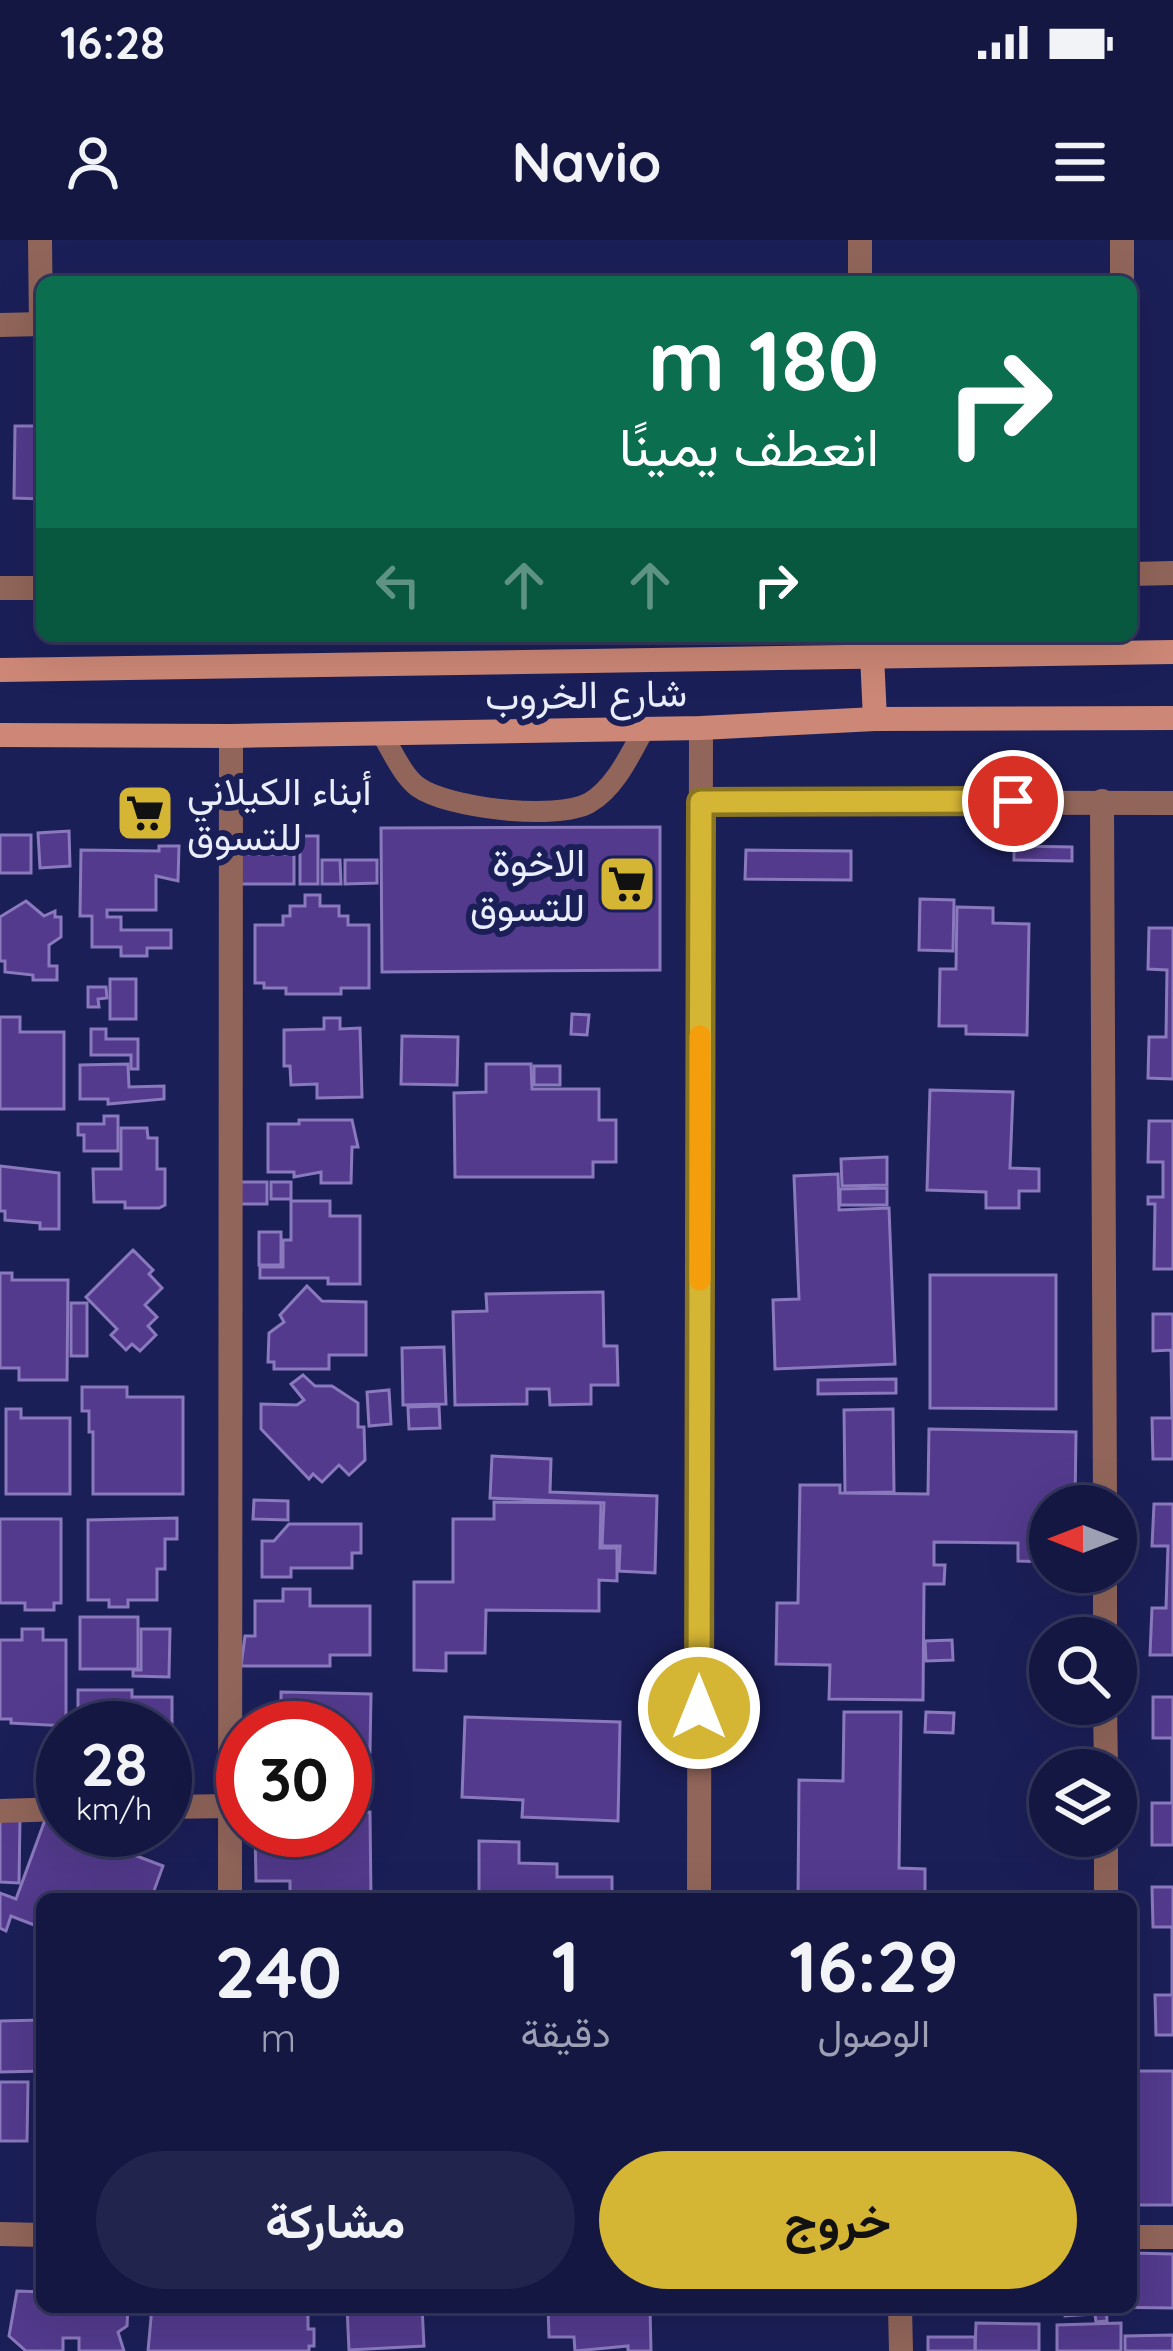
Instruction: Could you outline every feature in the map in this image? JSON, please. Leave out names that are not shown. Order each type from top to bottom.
[{"type":"main road","name":"شارع الخروب","points":[[0,670],[1173,652]]},
{"type":"main road","points":[[872,655],[875,719]]},
{"type":"main road","name":"شارع الخروب","points":[[0,735],[231,736],[701,728],[875,719],[1173,718]]},
{"type":"street","points":[[40,240],[41,276]]},
{"type":"street","points":[[860,240],[860,276]]},
{"type":"street","points":[[1122,240],[1122,276]]},
{"type":"street","points":[[0,325],[36,324]]},
{"type":"street","points":[[1137,574],[1173,573]]},
{"type":"street","points":[[0,588],[36,588]]},
{"type":"street","points":[[699,1893],[701,728]]},
{"type":"street","points":[[231,736],[231,1701]]},
{"type":"street","points":[[1102,801],[1105,1485]]},
{"type":"street","points":[[701,802],[1173,803]]},
{"type":"street","points":[[0,1811],[36,1810]]},
{"type":"street","points":[[230,1857],[230,1893]]},
{"type":"street","points":[[1106,1857],[1106,1893]]},
{"type":"street","points":[[0,2234],[36,2235]]},
{"type":"street","points":[[1137,2237],[1173,2237]]},
{"type":"street","points":[[900,2313],[901,2351]]},
{"type":"lane","points":[[381,733],[413,784],[442,801],[558,813],[590,802],[618,775],[644,729]]},
{"type":"building","points":[[15,426],[36,426],[36,499],[14,498]]},
{"type":"building","points":[[660,827],[660,970],[382,972],[381,828]]},
{"type":"building","points":[[69,831],[70,866],[40,868],[38,833]]},
{"type":"building","points":[[0,835],[31,835],[31,873],[0,873]]},
{"type":"building","points":[[300,836],[318,836],[318,884],[300,884]]},
{"type":"building","points":[[159,846],[179,846],[178,881],[156,876],[156,910],[107,910],[107,917],[121,917],[121,930],[171,930],[171,948],[147,948],[147,956],[121,956],[121,947],[92,947],[92,916],[80,916],[81,850],[159,851]]},
{"type":"building","points":[[1014,846],[1072,847],[1072,861],[1014,860]]},
{"type":"building","points":[[746,850],[851,851],[851,880],[745,879]]},
{"type":"building","points":[[237,854],[294,854],[294,884],[237,884]]},
{"type":"building","points":[[322,860],[340,860],[341,884],[322,884]]},
{"type":"building","points":[[345,860],[377,860],[377,883],[345,884]]},
{"type":"building","points":[[305,895],[320,895],[320,906],[339,906],[339,916],[348,916],[348,925],[369,925],[369,988],[341,988],[341,994],[286,994],[286,988],[255,983],[255,925],[283,925],[290,906],[305,906]]},
{"type":"building","points":[[920,899],[954,900],[953,951],[919,950]]},
{"type":"building","points":[[26,901],[44,916],[55,911],[55,917],[61,917],[61,937],[49,945],[49,966],[57,966],[57,980],[33,980],[33,975],[5,972],[5,961],[0,961],[0,917]]},
{"type":"building","points":[[957,907],[993,908],[993,923],[1029,924],[1027,1035],[966,1034],[966,1026],[939,1026],[940,969],[956,969]]},
{"type":"building","points":[[1149,928],[1173,928],[1173,1079],[1148,1078],[1149,1037],[1166,1037],[1167,970],[1148,969]]},
{"type":"building","points":[[110,979],[136,979],[136,1019],[110,1019]]},
{"type":"building","points":[[88,987],[106,987],[107,998],[98,999],[99,1007],[88,1007]]},
{"type":"building","points":[[572,1014],[589,1015],[587,1035],[571,1034]]},
{"type":"building","points":[[0,1017],[20,1017],[20,1032],[64,1032],[64,1109],[0,1109]]},
{"type":"building","points":[[324,1018],[340,1018],[340,1029],[360,1028],[362,1097],[317,1098],[317,1084],[291,1085],[290,1066],[284,1066],[284,1030],[324,1029]]},
{"type":"building","points":[[91,1029],[106,1029],[106,1039],[138,1039],[138,1069],[131,1069],[131,1055],[91,1055]]},
{"type":"building","points":[[402,1036],[458,1037],[457,1085],[401,1084]]},
{"type":"building","points":[[128,1064],[129,1087],[164,1086],[164,1099],[108,1104],[108,1099],[80,1099],[80,1065]]},
{"type":"building","points":[[486,1064],[531,1064],[532,1089],[599,1089],[599,1120],[616,1120],[616,1162],[593,1162],[593,1177],[455,1177],[454,1093],[486,1092]]},
{"type":"building","points":[[534,1066],[560,1066],[560,1085],[534,1085]]},
{"type":"building","points":[[930,1090],[1013,1092],[1010,1168],[1039,1169],[1039,1191],[1019,1191],[1019,1208],[986,1208],[986,1192],[927,1190]]},
{"type":"building","points":[[104,1116],[118,1116],[118,1151],[84,1151],[78,1124],[104,1124]]},
{"type":"building","points":[[299,1120],[352,1120],[358,1147],[352,1147],[351,1183],[321,1183],[321,1172],[294,1177],[294,1172],[268,1172],[268,1124],[299,1124]]},
{"type":"building","points":[[1149,1121],[1173,1121],[1173,1269],[1154,1269],[1155,1204],[1148,1204],[1148,1197],[1163,1197],[1163,1162],[1148,1162]]},
{"type":"building","points":[[121,1128],[147,1128],[148,1138],[157,1138],[157,1169],[165,1169],[165,1205],[125,1208],[125,1202],[94,1202],[93,1169],[121,1169]]},
{"type":"building","points":[[887,1157],[887,1185],[842,1186],[841,1159]]},
{"type":"building","points":[[0,1166],[59,1173],[59,1229],[5,1220],[5,1211],[0,1211]]},
{"type":"building","points":[[838,1174],[839,1210],[889,1208],[895,1364],[775,1369],[773,1300],[799,1299],[794,1176]]},
{"type":"building","points":[[238,1182],[267,1182],[267,1204],[238,1204]]},
{"type":"building","points":[[271,1182],[291,1182],[291,1199],[271,1199]]},
{"type":"building","points":[[887,1188],[887,1205],[840,1205],[840,1189]]},
{"type":"building","points":[[291,1201],[330,1201],[330,1216],[360,1216],[360,1284],[328,1284],[328,1278],[260,1278],[260,1267],[283,1267],[283,1240],[291,1240]]},
{"type":"building","points":[[259,1232],[281,1232],[281,1265],[259,1265]]},
{"type":"building","points":[[133,1250],[153,1270],[149,1274],[162,1288],[145,1305],[157,1317],[148,1326],[156,1335],[140,1351],[132,1344],[126,1350],[111,1335],[117,1329],[86,1297]]},
{"type":"building","points":[[0,1273],[12,1273],[12,1280],[68,1280],[67,1380],[19,1380],[19,1368],[0,1368]]},
{"type":"building","points":[[930,1275],[1056,1275],[1056,1409],[930,1408]]},
{"type":"building","points":[[307,1286],[322,1301],[366,1302],[366,1355],[329,1355],[329,1369],[274,1369],[274,1362],[268,1362],[269,1333],[284,1322],[280,1315]]},
{"type":"building","points":[[603,1292],[604,1346],[617,1346],[618,1385],[591,1385],[591,1404],[550,1405],[549,1389],[527,1389],[527,1404],[455,1405],[453,1312],[487,1311],[486,1294]]},
{"type":"building","points":[[71,1303],[87,1303],[87,1356],[71,1356]]},
{"type":"building","points":[[1153,1314],[1173,1314],[1173,1459],[1153,1459],[1152,1418],[1172,1418],[1171,1350],[1153,1351]]},
{"type":"building","points":[[444,1347],[446,1404],[403,1405],[402,1348]]},
{"type":"building","points":[[303,1375],[315,1386],[332,1386],[358,1403],[365,1460],[349,1475],[339,1465],[322,1482],[313,1474],[309,1479],[261,1429],[261,1404],[297,1405],[304,1400],[291,1384]]},
{"type":"building","points":[[896,1379],[896,1393],[818,1394],[818,1380]]},
{"type":"building","points":[[82,1387],[127,1387],[127,1397],[183,1397],[183,1494],[93,1494],[93,1432],[89,1432],[89,1411],[82,1411]]},
{"type":"building","points":[[389,1390],[391,1424],[369,1426],[367,1392]]},
{"type":"building","points":[[439,1406],[440,1428],[409,1429],[408,1407]]},
{"type":"building","points":[[6,1409],[21,1409],[21,1418],[70,1418],[70,1494],[6,1494]]},
{"type":"building","points":[[893,1409],[894,1492],[845,1493],[844,1410]]},
{"type":"building","points":[[929,1429],[1076,1432],[1075,1485],[1029,1485],[1029,1561],[1018,1561],[1018,1543],[934,1542],[934,1565],[945,1565],[944,1584],[924,1584],[923,1700],[829,1699],[830,1665],[776,1664],[777,1603],[798,1603],[800,1485],[840,1485],[840,1493],[928,1494]]},
{"type":"building","points":[[492,1456],[551,1459],[550,1492],[657,1496],[655,1573],[619,1571],[620,1546],[602,1546],[604,1503],[490,1498]]},
{"type":"building","points":[[254,1500],[288,1501],[288,1520],[253,1519]]},
{"type":"building","points":[[494,1502],[601,1503],[600,1548],[617,1548],[617,1581],[599,1580],[599,1611],[486,1610],[485,1653],[446,1653],[446,1671],[414,1670],[414,1582],[453,1582],[453,1519],[494,1519]]},
{"type":"building","points":[[1154,1504],[1173,1504],[1173,1655],[1150,1655],[1152,1608],[1166,1608],[1168,1546],[1152,1546]]},
{"type":"building","points":[[177,1518],[177,1539],[165,1539],[165,1569],[157,1569],[157,1600],[128,1600],[128,1607],[109,1607],[109,1600],[88,1600],[88,1520]]},
{"type":"building","points":[[0,1519],[61,1519],[61,1603],[54,1603],[54,1610],[25,1610],[25,1603],[0,1603]]},
{"type":"building","points":[[289,1524],[361,1524],[361,1553],[352,1553],[352,1568],[291,1568],[291,1577],[262,1577],[262,1541],[274,1541]]},
{"type":"building","points":[[283,1589],[310,1589],[310,1606],[370,1606],[370,1655],[330,1655],[330,1666],[241,1666],[245,1636],[255,1636],[255,1601],[283,1601]]},
{"type":"building","points":[[80,1617],[138,1617],[138,1669],[80,1669]]},
{"type":"building","points":[[22,1629],[43,1629],[43,1640],[66,1640],[66,1701],[36,1701],[36,1724],[0,1719],[0,1640],[22,1640]]},
{"type":"building","points":[[141,1629],[170,1629],[169,1677],[133,1676],[133,1670],[141,1670]]},
{"type":"building","points":[[952,1640],[953,1660],[926,1661],[925,1641]]},
{"type":"building","points":[[78,1690],[132,1690],[132,1697],[172,1697],[172,1701],[78,1701]]},
{"type":"building","points":[[281,1692],[371,1694],[371,1701],[281,1701]]},
{"type":"building","points":[[1153,1697],[1173,1697],[1173,1845],[1152,1845],[1152,1803],[1172,1803],[1172,1738],[1153,1738]]},
{"type":"building","points":[[844,1712],[901,1712],[899,1868],[925,1869],[925,1893],[798,1893],[799,1780],[843,1781]]},
{"type":"building","points":[[926,1712],[954,1713],[953,1733],[925,1732]]},
{"type":"building","points":[[465,1717],[620,1722],[618,1821],[522,1817],[523,1800],[462,1797]]},
{"type":"building","points":[[0,1818],[20,1818],[19,1883],[0,1882]]},
{"type":"building","points":[[479,1841],[519,1842],[519,1863],[557,1864],[557,1877],[612,1877],[612,1893],[479,1893]]},
{"type":"building","points":[[36,1845],[36,1857],[139,1857],[163,1866],[153,1893],[36,1893],[36,1926],[11,1916],[6,1931],[0,1928],[0,1893],[16,1899]]},
{"type":"building","points":[[256,1857],[371,1857],[371,1893],[290,1893],[290,1881],[256,1881]]},
{"type":"building","points":[[1152,1887],[1173,1887],[1173,2035],[1156,2035],[1155,1995],[1172,1995],[1172,1927],[1153,1927]]},
{"type":"building","points":[[36,2020],[36,2071],[0,2072],[0,2021]]},
{"type":"building","points":[[1137,2071],[1173,2071],[1173,2205],[1137,2205]]},
{"type":"building","points":[[0,2082],[28,2082],[27,2141],[0,2141]]},
{"type":"building","points":[[1137,2253],[1173,2254],[1173,2308],[1137,2308]]},
{"type":"building","points":[[17,2291],[36,2292],[36,2313],[128,2313],[127,2326],[118,2332],[124,2351],[79,2351],[79,2338],[63,2338],[63,2351],[26,2351],[9,2336]]},
{"type":"building","points":[[151,2313],[308,2313],[308,2329],[314,2329],[314,2346],[309,2351],[148,2351]]},
{"type":"building","points":[[347,2313],[422,2313],[424,2346],[349,2350]]},
{"type":"building","points":[[548,2313],[650,2313],[651,2351],[628,2351],[628,2346],[575,2351],[574,2337],[549,2337]]},
{"type":"building","points":[[1106,2313],[1107,2321],[1096,2322],[1095,2314],[1065,2316]]},
{"type":"building","points":[[976,2323],[1039,2324],[1039,2351],[975,2351]]},
{"type":"building","points":[[1121,2323],[1121,2351],[1057,2351],[1057,2325]]},
{"type":"building","points":[[1173,2335],[1173,2351],[1125,2351],[1125,2336]]},
{"type":"building","points":[[928,2337],[975,2337],[975,2351],[928,2351]]},
{"type":"slow traffic","points":[[700,1036],[700,1280]]},
{"type":"place","name":"أبناء الكيلاني للتسوق","points":[[145,813]]},
{"type":"place","name":"الاخوة للتسوق","points":[[627,884]]},
{"type":"route","points":[[699,1708],[701,802],[1013,801]]}]
